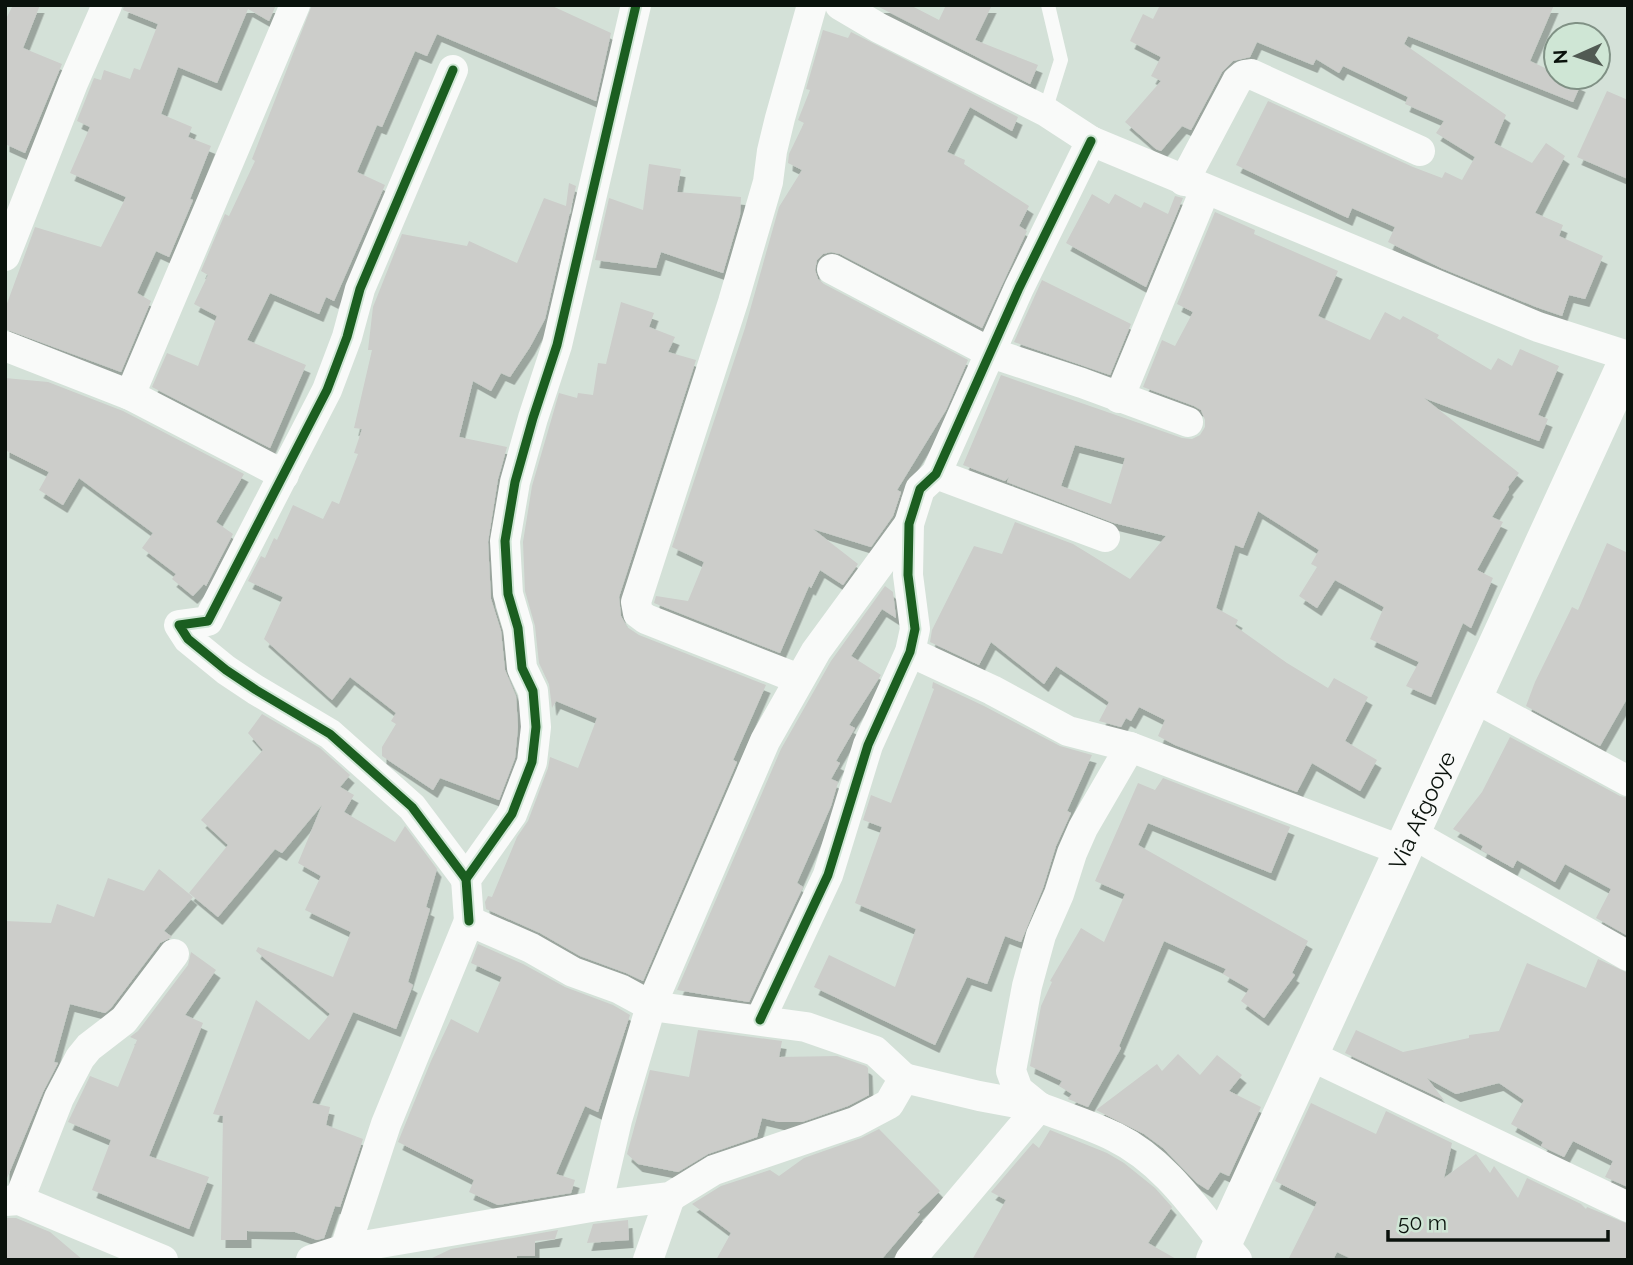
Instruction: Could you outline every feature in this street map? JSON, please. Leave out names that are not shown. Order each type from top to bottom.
[{"type":"main road","name":"Via Afgooye","points":[[1225,1254],[1309,1055],[1628,358]]},
{"type":"street","points":[[5,256],[73,83],[107,5]]},
{"type":"street","points":[[130,395],[295,5]]},
{"type":"street","points":[[466,879],[512,814],[533,762],[536,727],[533,691],[522,668],[518,628],[508,594],[505,541],[515,482],[558,345],[636,5]]},
{"type":"street","points":[[799,679],[646,619],[638,613],[636,602],[741,275],[768,182],[780,117],[812,5]]},
{"type":"street","points":[[840,5],[879,28],[1045,111],[1091,141],[1538,327],[1628,358]]},
{"type":"street","points":[[345,1249],[386,1124],[469,921],[466,879],[412,807],[330,734],[226,670],[188,639],[179,625],[208,621],[327,390],[347,337],[360,289],[453,70]]},
{"type":"street","points":[[1119,398],[1194,185],[1237,81],[1244,75],[1251,74],[1420,151]]},
{"type":"street","points":[[760,1020],[828,876],[868,745],[910,652],[915,629],[908,575],[909,524],[920,489],[936,474],[1018,288],[1091,141]]},
{"type":"street","points":[[832,269],[991,353],[1188,422]]},
{"type":"street","points":[[5,346],[130,395],[284,475]]},
{"type":"street","points":[[936,474],[1105,537]]},
{"type":"street","points":[[597,1206],[617,1120],[651,1006],[765,741],[822,641],[909,524]]},
{"type":"street","points":[[910,652],[992,690],[1068,731],[1130,747],[1407,842],[1628,956]]},
{"type":"street","points":[[1473,697],[1628,781]]},
{"type":"street","points":[[1039,1107],[1018,1090],[1011,1071],[1027,986],[1041,935],[1059,894],[1072,853],[1083,828],[1130,747]]},
{"type":"street","points":[[469,921],[531,948],[573,972],[620,989],[651,1006],[806,1027],[875,1051],[904,1078],[1039,1107],[1115,1137],[1150,1159],[1177,1185],[1225,1254]]},
{"type":"street","points":[[154,1259],[12,1200],[80,1058],[89,1047],[124,1020],[174,954]]},
{"type":"street","points":[[1309,1055],[1628,1207]]},
{"type":"street","points":[[311,1260],[345,1249],[597,1206],[670,1197],[714,1170],[855,1122],[889,1104],[904,1078]]},
{"type":"street","points":[[910,1260],[1039,1107]]},
{"type":"street","points":[[648,1260],[670,1197]]},
{"type":"lane","points":[[1045,111],[1061,60],[1048,5]]},
{"type":"building","points":[[13,5],[40,5],[23,48],[62,64],[25,153],[5,144],[5,21]]},
{"type":"building","points":[[124,5],[276,5],[269,21],[248,9],[217,83],[178,67],[161,114],[192,127],[188,137],[211,146],[190,199],[193,200],[169,257],[156,251],[137,293],[151,301],[121,372],[5,329],[5,309],[35,227],[101,247],[126,197],[70,173],[90,127],[77,121],[94,78],[101,80],[104,70],[130,79],[134,68],[140,70],[158,24],[123,10]]},
{"type":"building","points":[[312,5],[550,5],[611,33],[596,101],[437,34],[427,56],[415,51],[382,127],[377,125],[357,172],[385,185],[334,301],[326,297],[319,314],[270,293],[247,340],[306,365],[270,448],[152,387],[167,353],[198,366],[217,316],[194,304],[208,275],[201,271],[225,214],[229,216],[255,161],[252,159]]},
{"type":"building","points":[[875,5],[910,5],[939,20],[946,5],[992,5],[975,40],[1038,65],[1030,84]]},
{"type":"building","points":[[1160,5],[1554,5],[1547,21],[1542,21],[1542,33],[1530,61],[1542,67],[1542,90],[1408,36],[1404,44],[1506,115],[1494,143],[1532,163],[1546,143],[1565,156],[1535,213],[1563,225],[1559,236],[1603,256],[1585,299],[1569,295],[1562,316],[1536,307],[1441,268],[1388,242],[1395,227],[1352,208],[1348,218],[1236,165],[1268,101],[1413,167],[1442,178],[1445,172],[1462,180],[1475,157],[1436,133],[1444,121],[1405,104],[1408,97],[1343,66],[1339,73],[1316,59],[1313,65],[1257,42],[1250,57],[1233,61],[1222,72],[1191,130],[1182,126],[1161,151],[1156,149],[1125,122],[1161,81],[1151,76],[1161,57],[1130,41],[1143,14],[1153,19]]},
{"type":"building","points":[[823,30],[848,38],[851,32],[1018,117],[1012,131],[970,107],[947,152],[965,160],[964,164],[1029,206],[1019,226],[1027,231],[982,328],[840,254],[823,254],[817,260],[815,270],[818,279],[824,284],[968,360],[946,410],[897,490],[901,492],[893,516],[871,547],[813,529],[858,564],[843,585],[820,570],[811,588],[809,586],[780,653],[654,603],[656,596],[688,601],[704,562],[672,547],[745,328],[779,207],[802,170],[788,163],[789,154],[804,123],[798,120],[810,90],[806,89]]},
{"type":"building","points":[[1546,91],[1578,91],[1573,102]]},
{"type":"building","points":[[1607,91],[1628,100],[1628,179],[1577,157]]},
{"type":"building","points":[[649,164],[681,169],[677,192],[741,197],[740,215],[723,273],[661,252],[656,268],[595,260],[609,198],[643,210]]},
{"type":"building","points":[[569,183],[576,186],[545,319],[510,377],[501,373],[491,391],[473,381],[459,437],[507,447],[498,479],[488,542],[491,599],[501,631],[505,670],[516,696],[518,727],[515,758],[499,800],[440,778],[433,790],[382,756],[382,747],[396,724],[391,721],[396,713],[350,677],[332,700],[264,639],[283,597],[248,581],[261,556],[265,558],[274,538],[277,540],[293,505],[323,519],[332,501],[339,504],[358,454],[354,453],[362,429],[354,428],[372,350],[368,350],[373,307],[402,234],[467,246],[469,241],[517,263],[544,198],[566,206]]},
{"type":"building","points":[[1092,194],[1109,204],[1115,194],[1141,208],[1144,202],[1168,214],[1175,196],[1183,198],[1146,287],[1066,243]]},
{"type":"building","points":[[1215,212],[1255,230],[1254,234],[1338,271],[1318,316],[1370,340],[1385,312],[1400,320],[1403,316],[1439,335],[1437,338],[1491,370],[1498,358],[1512,366],[1520,349],[1559,366],[1538,415],[1548,419],[1539,441],[1424,398],[1519,473],[1492,517],[1503,522],[1477,570],[1493,578],[1471,628],[1463,623],[1431,697],[1406,686],[1419,662],[1370,639],[1384,607],[1335,580],[1317,608],[1299,596],[1317,567],[1311,564],[1319,550],[1258,511],[1243,548],[1235,545],[1216,608],[1238,620],[1235,626],[1328,688],[1334,678],[1368,697],[1345,741],[1377,760],[1360,791],[1312,763],[1297,792],[1158,736],[1165,720],[1139,707],[1131,721],[1126,718],[1121,727],[1099,721],[1109,702],[1056,666],[1044,684],[991,642],[979,665],[930,642],[932,630],[974,546],[1002,554],[1015,522],[1073,544],[1130,579],[1166,536],[1114,523],[1007,482],[1009,477],[1005,481],[963,465],[1001,375],[1182,438],[1192,439],[1200,435],[1205,427],[1201,410],[1143,387],[1162,340],[1175,346],[1193,312],[1177,304]],"holes":[[[1075,445],[1125,458],[1111,504],[1061,486]]]},
{"type":"building","points":[[1042,280],[1131,324],[1110,375],[1014,342]]},
{"type":"building","points":[[621,302],[654,313],[649,327],[675,337],[668,352],[696,360],[619,597],[621,616],[627,627],[639,635],[766,685],[733,760],[737,762],[643,981],[580,956],[540,933],[486,909],[485,902],[488,896],[492,897],[517,837],[528,821],[550,757],[578,768],[597,718],[556,701],[552,708],[549,684],[539,663],[535,626],[525,591],[523,542],[532,486],[559,393],[577,398],[578,393],[593,395],[598,363],[606,364]]},
{"type":"building","points":[[5,378],[48,382],[123,411],[244,474],[216,522],[233,534],[206,586],[204,584],[193,596],[172,579],[176,574],[142,548],[153,533],[79,478],[63,505],[39,490],[49,472],[5,450]]},
{"type":"building","points":[[1607,543],[1628,553],[1628,697],[1600,746],[1526,706],[1572,607],[1578,610]]},
{"type":"building","points":[[885,586],[893,592],[896,618],[882,609],[851,656],[881,675],[849,725],[855,728],[836,761],[840,763],[831,779],[838,782],[831,806],[797,883],[803,887],[749,1002],[677,990],[781,749],[831,661]]},
{"type":"building","points":[[933,682],[1060,746],[1092,755],[1067,811],[1071,813],[1021,942],[1005,936],[987,984],[967,977],[935,1045],[814,987],[829,955],[895,987],[916,929],[855,903],[882,827],[863,820],[871,795],[891,803],[934,689]]},
{"type":"building","points":[[262,714],[320,748],[350,775],[340,787],[354,795],[344,812],[395,842],[405,826],[437,869],[426,907],[430,909],[408,982],[413,985],[396,1029],[353,1012],[312,1103],[330,1107],[326,1125],[363,1139],[340,1207],[335,1206],[324,1238],[317,1240],[295,1232],[247,1231],[247,1240],[221,1240],[223,1116],[213,1114],[256,1000],[309,1040],[330,1014],[256,951],[258,947],[333,977],[351,932],[305,910],[321,876],[298,863],[322,805],[282,853],[275,849],[218,917],[189,893],[228,845],[201,820],[263,750],[248,733]]},
{"type":"building","points":[[1510,737],[1628,798],[1628,936],[1596,918],[1611,889],[1565,864],[1555,882],[1517,860],[1513,868],[1481,850],[1483,846],[1453,829],[1482,792]]},
{"type":"building","points":[[1163,778],[1290,827],[1271,873],[1148,823],[1138,845],[1308,941],[1292,973],[1295,975],[1264,1018],[1241,1001],[1249,989],[1223,974],[1226,969],[1164,941],[1119,1046],[1121,1048],[1088,1107],[1068,1099],[1072,1094],[1059,1086],[1062,1081],[1030,1066],[1041,1006],[1052,982],[1050,981],[1081,928],[1104,942],[1125,894],[1095,881],[1138,783],[1155,790]]},
{"type":"building","points":[[159,869],[193,897],[164,931],[172,937],[160,943],[111,1008],[105,1013],[70,1004],[54,1062],[58,1063],[5,1183],[5,921],[51,923],[57,904],[94,917],[108,878],[144,891]]},
{"type":"building","points":[[478,944],[565,987],[613,1005],[630,1015],[598,1112],[585,1106],[556,1174],[575,1180],[571,1193],[498,1205],[469,1192],[474,1180],[398,1142],[451,1019],[478,1033],[502,977],[471,963]]},
{"type":"building","points":[[191,952],[216,970],[185,1015],[203,1023],[149,1156],[209,1177],[189,1229],[92,1190],[111,1140],[68,1122],[90,1076],[118,1087],[137,1040],[130,1037],[138,1031],[188,965]]},
{"type":"building","points":[[1598,959],[1628,973],[1628,1187],[1605,1177],[1613,1161],[1573,1141],[1564,1157],[1541,1146],[1543,1142],[1511,1124],[1524,1100],[1499,1083],[1456,1094],[1427,1078],[1444,1100],[1345,1053],[1356,1030],[1403,1052],[1469,1038],[1469,1035],[1499,1031],[1527,963],[1586,988]]},
{"type":"building","points":[[698,1030],[782,1041],[779,1057],[837,1056],[866,1066],[869,1095],[848,1106],[802,1122],[779,1122],[762,1118],[757,1137],[708,1154],[678,1172],[638,1164],[627,1154],[650,1070],[689,1077]]},
{"type":"building","points":[[1178,1054],[1200,1075],[1217,1055],[1242,1075],[1229,1091],[1261,1107],[1229,1176],[1220,1172],[1208,1190],[1144,1134],[1096,1110],[1157,1064],[1162,1071]]},
{"type":"building","points":[[1311,1103],[1376,1134],[1386,1111],[1452,1143],[1444,1178],[1476,1154],[1490,1173],[1494,1166],[1518,1198],[1527,1178],[1581,1204],[1586,1209],[1587,1207],[1628,1224],[1628,1260],[1354,1260],[1337,1252],[1333,1260],[1288,1260],[1317,1202],[1275,1181]]},
{"type":"building","points":[[879,1129],[940,1191],[917,1213],[920,1214],[881,1260],[716,1260],[731,1233],[692,1204],[721,1186],[770,1170],[779,1176],[804,1158]]},
{"type":"building","points":[[1050,1130],[1107,1153],[1155,1188],[1172,1207],[1148,1243],[1178,1260],[972,1260],[1006,1200],[991,1192],[1033,1143],[1039,1148]]},
{"type":"building","points":[[5,1218],[16,1218],[50,1232],[83,1260],[5,1260]]},
{"type":"building","points":[[628,1220],[629,1240],[587,1243],[593,1224]]},
{"type":"building","points":[[558,1230],[555,1239],[535,1241],[535,1256],[517,1256],[517,1260],[428,1260],[451,1249]]},
{"type":"cycle path","points":[[469,921],[466,879],[512,814],[532,762],[536,727],[533,691],[522,668],[518,628],[508,594],[505,541],[515,482],[557,345],[636,5]]},
{"type":"cycle path","points":[[453,70],[360,289],[347,337],[327,390],[208,621],[179,625],[188,639],[226,670],[330,734],[412,807],[466,879]]},
{"type":"cycle path","points":[[760,1020],[828,875],[868,745],[910,652],[915,629],[908,575],[909,524],[920,489],[936,474],[1019,288],[1091,141]]}]
